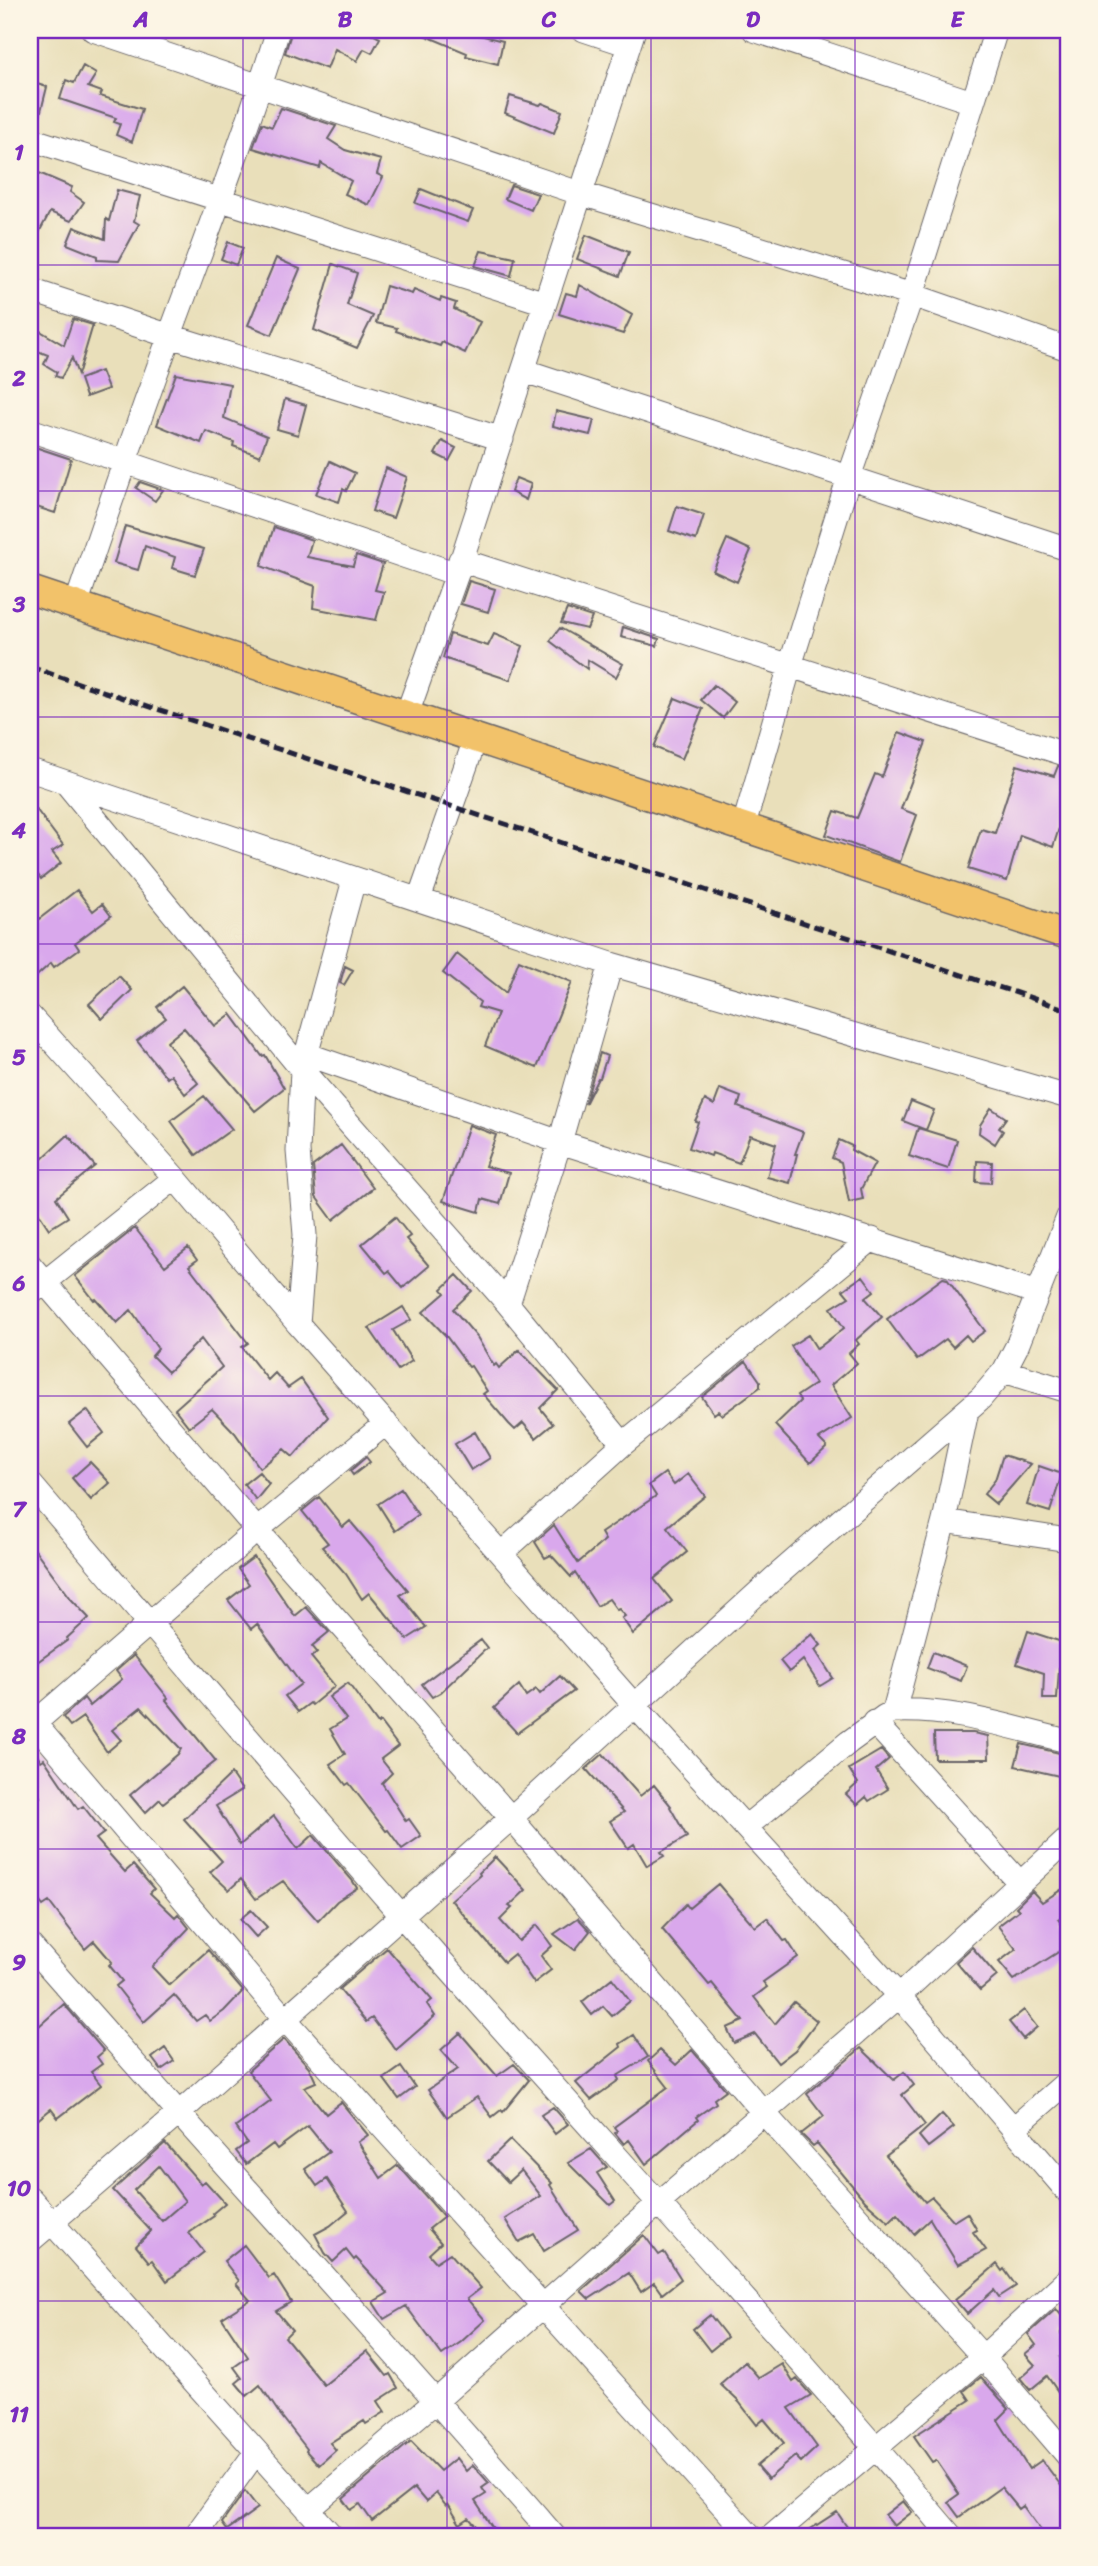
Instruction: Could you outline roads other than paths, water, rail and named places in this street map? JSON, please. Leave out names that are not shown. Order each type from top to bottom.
[{"type":"main road","points":[[30,590],[1068,934]]},
{"type":"street","points":[[93,30],[582,194],[912,295],[1068,349]]},
{"type":"street","points":[[76,606],[124,461],[220,201],[278,30]]},
{"type":"street","points":[[407,714],[525,371],[632,37],[584,30]]},
{"type":"street","points":[[754,30],[972,102]]},
{"type":"street","points":[[743,828],[849,477],[912,295],[996,30]]},
{"type":"street","points":[[30,139],[545,303]]},
{"type":"street","points":[[30,290],[502,439]]},
{"type":"street","points":[[525,371],[1068,549]]},
{"type":"street","points":[[30,430],[459,567],[790,666],[1068,755]]},
{"type":"street","points":[[419,898],[476,737]]},
{"type":"street","points":[[30,770],[611,964],[1068,1097]]},
{"type":"street","points":[[65,783],[508,1304],[622,1444]]},
{"type":"street","points":[[298,1324],[305,1235],[298,1151],[304,1062],[355,880]]},
{"type":"street","points":[[508,1304],[560,1142],[611,964]]},
{"type":"street","points":[[30,1016],[634,1704],[899,1996],[1068,2192]]},
{"type":"street","points":[[304,1062],[1038,1293]]},
{"type":"street","points":[[174,1178],[35,1280],[511,1818],[764,2113],[1068,2455]]},
{"type":"street","points":[[30,2241],[402,1916],[773,1579],[967,1411],[1004,1371],[1068,1217]]},
{"type":"street","points":[[502,1553],[622,1444],[872,1239]]},
{"type":"street","points":[[1004,1371],[1068,1391]]},
{"type":"street","points":[[894,1711],[944,1521],[967,1411]]},
{"type":"street","points":[[386,1423],[31,1722],[285,2019],[750,2536]]},
{"type":"street","points":[[30,1483],[402,1916],[660,2202],[951,2536]]},
{"type":"street","points":[[944,1521],[1068,1540]]},
{"type":"street","points":[[747,1826],[874,1722],[894,1711],[948,1713],[1068,1741]]},
{"type":"street","points":[[874,1722],[1020,1882]]},
{"type":"street","points":[[308,2510],[899,1996],[1068,1839]]},
{"type":"street","points":[[30,1945],[178,2114],[437,2400],[554,2536]]},
{"type":"street","points":[[1013,2129],[1068,2081]]},
{"type":"street","points":[[30,2198],[332,2536]]},
{"type":"street","points":[[772,2536],[983,2357],[1068,2279]]},
{"type":"street","points":[[195,2536],[256,2452]]},
{"type":"railway","points":[[30,667],[1068,1010]]}]
